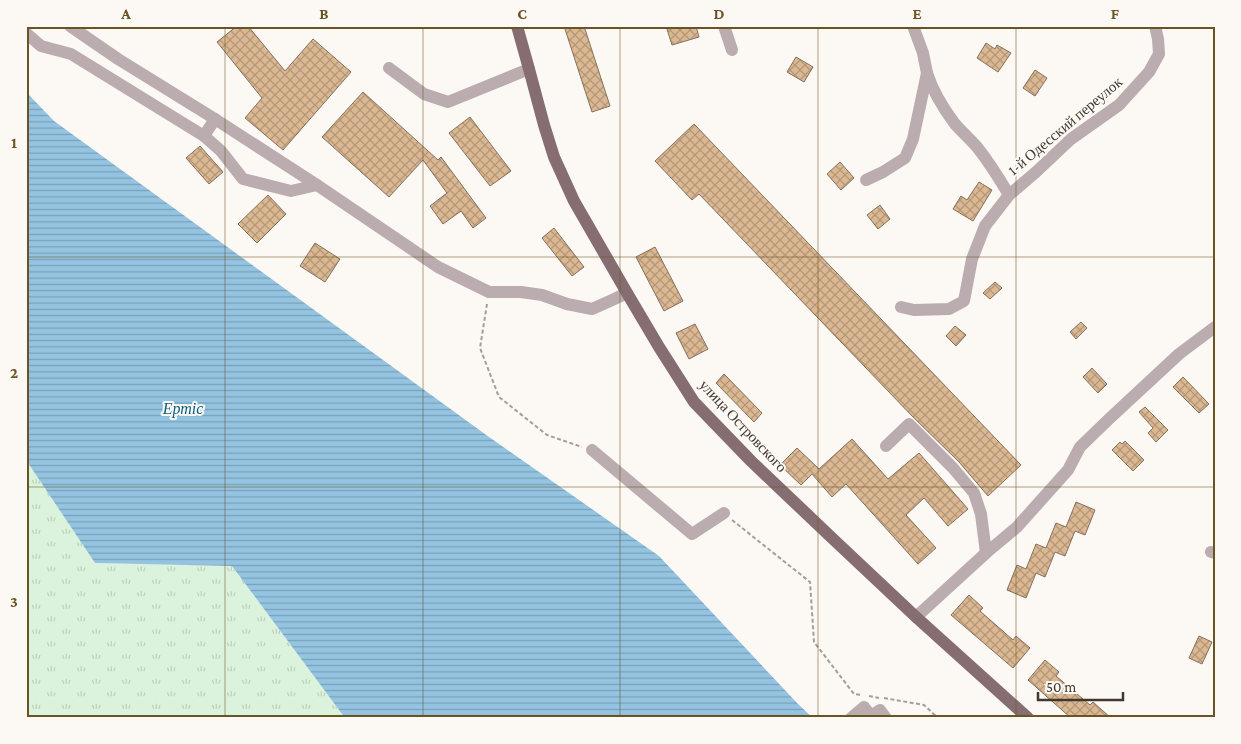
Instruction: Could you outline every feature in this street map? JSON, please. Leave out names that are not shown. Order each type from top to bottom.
[{"type":"main road","name":"улица Островского","points":[[517,26],[554,157],[574,201],[658,347],[694,402],[751,460],[916,617],[1028,718]]},
{"type":"street","points":[[70,26],[118,59],[215,119],[438,267],[489,292],[521,292],[542,295],[567,304],[592,309],[627,292]]},
{"type":"street","points":[[724,26],[732,50]]},
{"type":"street","points":[[913,26],[923,53],[932,89],[956,125],[995,170],[1009,195]]},
{"type":"street","name":"1-й Одесский переулок","points":[[901,307],[914,310],[950,309],[964,301],[972,259],[985,226],[1009,195],[1071,139],[1119,105],[1149,72],[1159,54],[1155,26]]},
{"type":"street","points":[[26,33],[41,46],[71,54],[204,136],[221,151],[243,179],[291,191],[317,186]]},
{"type":"street","points":[[389,68],[424,94],[448,102],[529,69]]},
{"type":"street","points":[[866,180],[905,158],[913,139],[927,73]]},
{"type":"street","points":[[204,136],[215,119]]},
{"type":"street","points":[[916,617],[1017,527],[1068,470],[1080,447],[1109,419],[1179,354],[1214,331]]},
{"type":"street","points":[[886,446],[909,424],[953,468],[974,492],[981,514],[986,553]]},
{"type":"street","points":[[592,450],[692,534],[724,514]]},
{"type":"street","points":[[851,718],[864,707],[872,716],[880,710],[886,718]]},
{"type":"path","points":[[489,292],[480,348],[499,397],[547,436],[592,450]]},
{"type":"path","points":[[724,514],[810,582],[814,642],[854,694],[924,705],[938,718]]},
{"type":"green space","points":[[26,460],[95,563],[232,566],[345,718],[26,718]]},
{"type":"water","name":"Ертіс","points":[[26,92],[54,121],[489,437],[659,556],[813,718],[345,718],[232,566],[95,563],[26,460]]},
{"type":"building","points":[[237,26],[248,26],[285,71],[313,39],[351,72],[283,150],[245,118],[262,98],[217,42]]},
{"type":"building","points":[[564,26],[584,26],[610,106],[592,112]]},
{"type":"building","points":[[666,26],[696,26],[699,37],[672,45]]},
{"type":"building","points":[[986,43],[995,49],[997,45],[1011,53],[998,72],[977,58]]},
{"type":"building","points":[[796,57],[813,67],[804,82],[787,72]]},
{"type":"building","points":[[1035,70],[1047,78],[1035,96],[1023,88]]},
{"type":"building","points":[[363,92],[438,160],[441,157],[486,218],[473,228],[461,211],[443,224],[430,206],[447,193],[423,160],[389,197],[322,137]]},
{"type":"building","points":[[470,117],[511,171],[490,186],[449,133]]},
{"type":"building","points":[[694,124],[1021,465],[988,496],[959,462],[912,416],[699,194],[692,200],[655,161]]},
{"type":"building","points":[[200,146],[223,172],[209,184],[186,158]]},
{"type":"building","points":[[840,162],[854,178],[841,190],[827,174]]},
{"type":"building","points":[[979,182],[992,190],[973,221],[953,209],[961,196],[967,200]]},
{"type":"building","points":[[268,195],[286,214],[257,243],[238,224]]},
{"type":"building","points":[[880,205],[890,219],[878,229],[867,215]]},
{"type":"building","points":[[554,228],[584,267],[572,276],[542,238]]},
{"type":"building","points":[[315,243],[340,259],[325,282],[300,266]]},
{"type":"building","points":[[655,247],[683,301],[664,311],[636,257]]},
{"type":"building","points":[[995,282],[1002,288],[990,299],[983,293]]},
{"type":"building","points":[[1081,322],[1087,328],[1076,339],[1070,332]]},
{"type":"building","points":[[695,324],[708,349],[689,359],[676,333]]},
{"type":"building","points":[[955,326],[966,335],[956,346],[946,336]]},
{"type":"building","points":[[1092,368],[1107,384],[1098,393],[1083,377]]},
{"type":"building","points":[[724,374],[762,413],[754,422],[716,383]]},
{"type":"building","points":[[1183,377],[1209,404],[1199,413],[1173,387]]},
{"type":"building","points":[[1145,407],[1168,430],[1156,442],[1148,433],[1153,428],[1139,412]]},
{"type":"building","points":[[852,439],[888,479],[919,453],[968,509],[948,526],[924,498],[906,515],[936,548],[918,564],[846,484],[832,497],[812,474],[801,485],[780,465],[797,448],[819,469]]},
{"type":"building","points":[[1125,441],[1144,460],[1133,471],[1112,450],[1120,442],[1122,444]]},
{"type":"building","points":[[1076,502],[1095,510],[1085,535],[1075,531],[1065,556],[1055,552],[1045,577],[1036,573],[1026,598],[1007,590],[1017,565],[1026,569],[1036,544],[1046,548],[1056,523],[1066,527]]},
{"type":"building","points":[[969,595],[983,608],[980,611],[1013,640],[1016,636],[1030,648],[1013,668],[951,615]]},
{"type":"building","points":[[1199,636],[1212,642],[1202,664],[1189,658]]},
{"type":"building","points":[[1045,660],[1059,672],[1056,676],[1090,705],[1093,702],[1111,718],[1071,718],[1028,680]]}]
